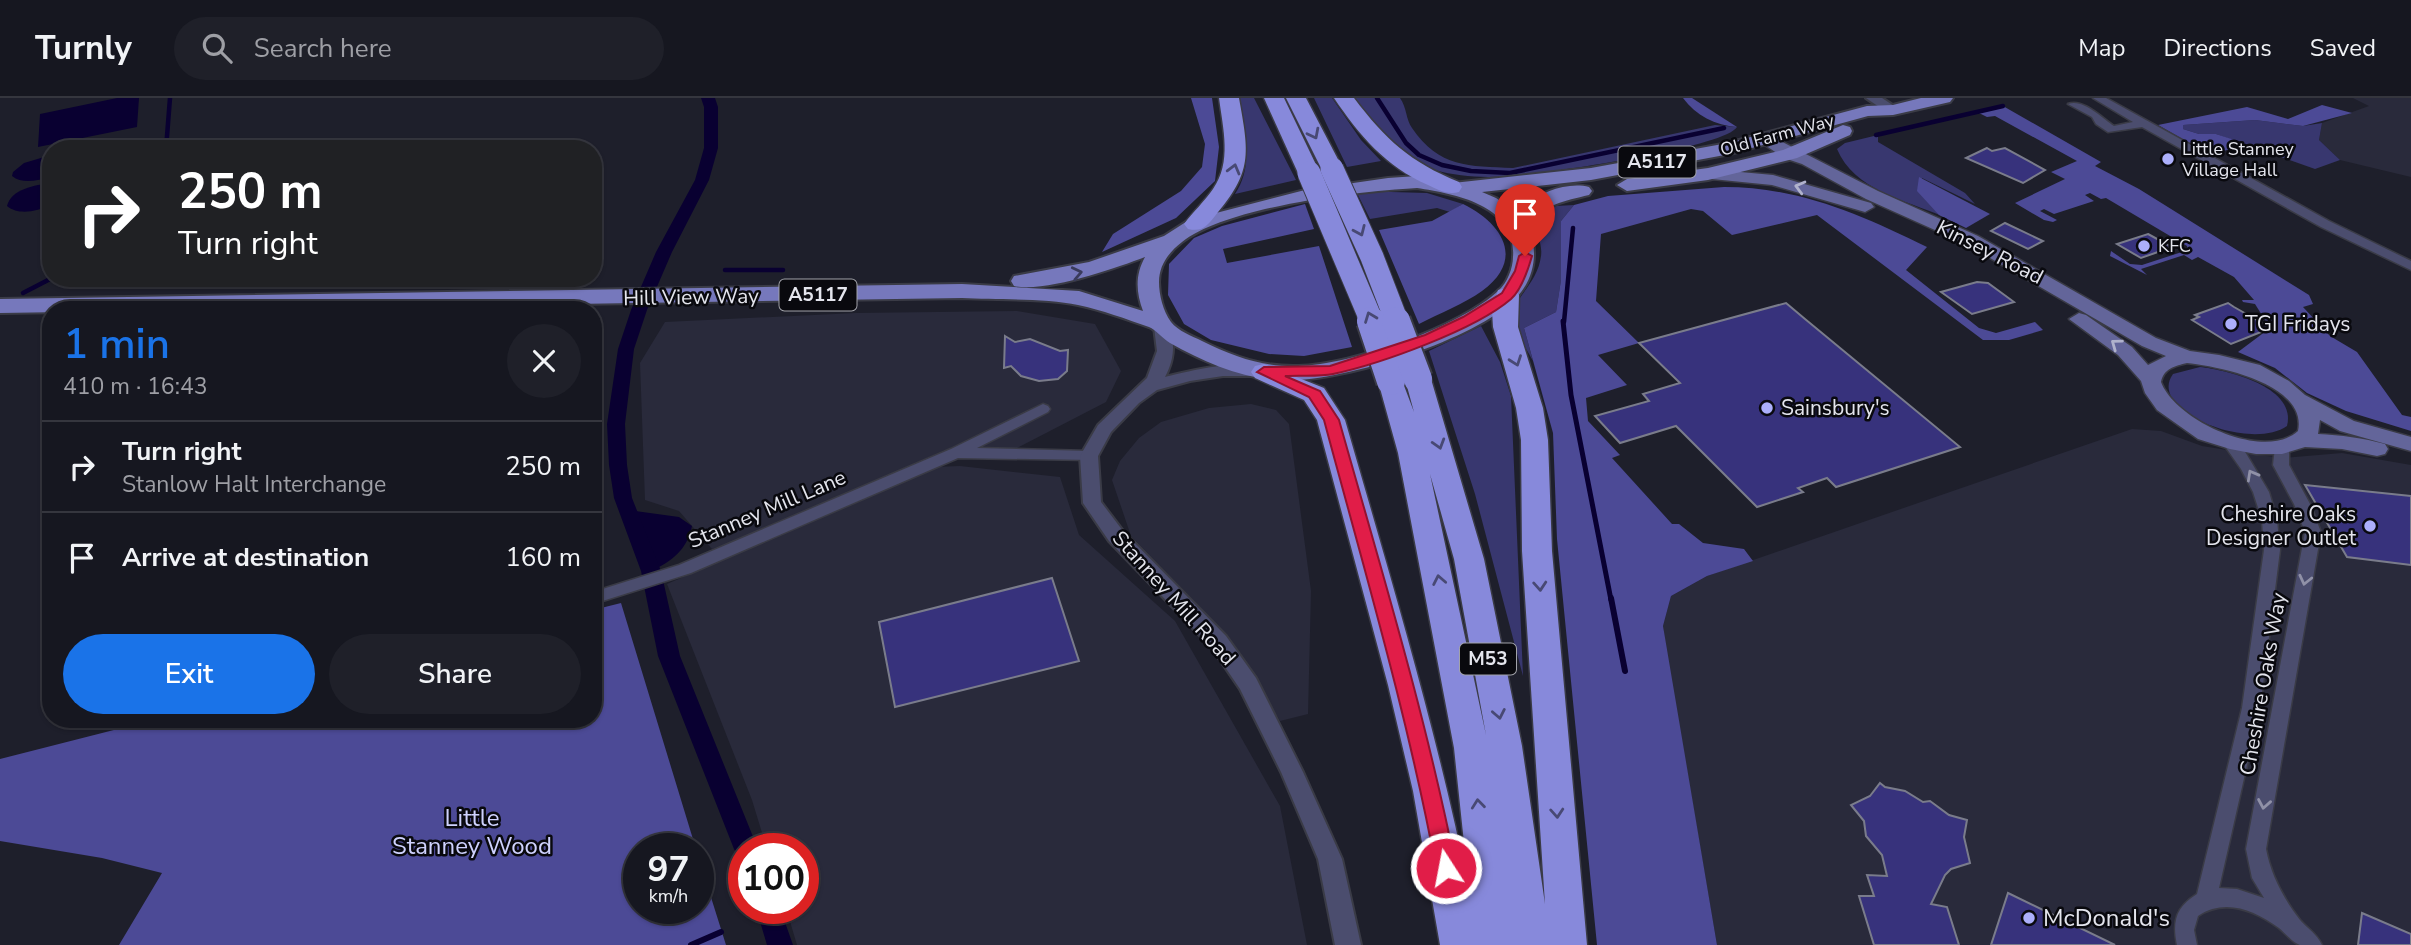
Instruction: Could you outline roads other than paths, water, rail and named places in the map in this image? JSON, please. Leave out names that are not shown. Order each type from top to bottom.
[{"type":"highway","points":[[1196,224],[1223,193],[1237,166],[1229,98]]},
{"type":"highway","name":"M53","points":[[1273,98],[1321,171]]},
{"type":"highway","name":"M53","points":[[1296,98],[1372,322],[1405,380],[1469,559],[1505,746],[1531,945]]},
{"type":"highway","points":[[1343,98],[1377,144],[1402,165],[1452,187]]},
{"type":"highway","points":[[1507,295],[1503,326],[1527,394],[1533,426],[1536,537],[1567,945]]},
{"type":"highway","points":[[1262,371],[1314,394],[1331,420],[1412,711],[1431,791],[1460,945]]},
{"type":"highway","name":"M53","points":[[1405,380],[1412,453],[1471,748],[1494,945]]},
{"type":"main road","name":"Old Farm Way","points":[[1452,187],[1514,184],[1591,174],[1730,149],[1867,111],[1893,110],[1944,98]]},
{"type":"main road","name":"Old Farm Way","points":[[1519,225],[1531,207],[1544,199],[1708,174],[1790,154],[1847,129],[1879,119],[1893,110]]},
{"type":"main road","name":"Kinsey Road","points":[[1765,138],[1790,154],[1808,160],[1872,195],[1972,240],[2149,342],[2187,357]]},
{"type":"main road","name":"Kinsey Road","points":[[1790,154],[1794,164],[1865,207],[1943,240],[2006,274],[2124,351],[2150,379]]},
{"type":"main road","points":[[1708,174],[1773,180],[1865,207]]},
{"type":"main road","name":"Hill View Way","points":[[962,291],[997,283],[1080,273],[1168,241],[1196,224],[1301,194],[1352,186],[1417,182],[1452,187]]},
{"type":"main road","points":[[1262,371],[1331,370],[1394,351],[1455,326],[1507,295],[1522,271],[1525,256],[1525,244],[1519,225],[1499,208],[1452,187]]},
{"type":"main road","points":[[1160,325],[1148,291],[1149,271],[1157,252],[1168,241]]},
{"type":"main road","name":"Hill View Way","points":[[381,301],[962,291],[1079,298],[1160,325],[1211,355],[1262,371]]},
{"type":"main road","name":"Hill View Way","points":[[0,306],[42,305]]},
{"type":"main road","points":[[2292,443],[2309,432],[2307,412],[2281,385],[2258,373],[2209,358],[2187,357],[2160,364],[2153,371],[2150,379],[2155,396],[2165,408],[2180,420],[2229,443],[2264,448],[2292,443],[2343,442],[2411,457]]},
{"type":"main road","points":[[2298,400],[2347,426],[2411,444]]},
{"type":"street","points":[[1873,98],[1893,110]]},
{"type":"street","points":[[2098,98],[2140,124],[2325,224],[2411,266]]},
{"type":"street","points":[[2073,104],[2096,115],[2100,122],[2112,130],[2140,124]]},
{"type":"street","points":[[1152,386],[1164,363],[1167,347],[1160,325]]},
{"type":"street","points":[[1088,456],[1117,412],[1152,386],[1223,371],[1262,371]]},
{"type":"street","name":"Stanney Mill Lane","points":[[602,596],[685,569],[956,453],[1043,409]]},
{"type":"street","name":"Cheshire Oaks Way","points":[[2206,900],[2251,708],[2272,550],[2273,524],[2266,502],[2242,457],[2229,443]]},
{"type":"street","name":"Cheshire Oaks Way","points":[[2292,443],[2281,465],[2314,532],[2256,849],[2262,878],[2293,926]]},
{"type":"street","name":"Stanney Mill Lane","points":[[956,453],[1088,456]]},
{"type":"street","name":"Stanney Mill Road","points":[[1088,456],[1092,503],[1116,536],[1219,642],[1248,684],[1292,772],[1330,859],[1348,945]]},
{"type":"street","points":[[2187,945],[2185,920],[2194,906],[2206,900],[2238,899],[2261,906],[2293,926],[2312,945]]},
{"type":"waterway","points":[[167,140],[170,98]]},
{"type":"waterway","points":[[708,98],[711,107],[711,148],[702,180],[664,252],[639,310],[626,349],[616,424],[623,498],[651,571],[669,656],[740,833]]},
{"type":"waterway","points":[[1377,98],[1406,143],[1419,155],[1442,165],[1471,171],[1510,173],[1724,128]]},
{"type":"waterway","points":[[1876,135],[2003,106]]},
{"type":"waterway","points":[[1564,322],[1573,228]]},
{"type":"waterway","points":[[725,270],[783,270]]},
{"type":"waterway","points":[[23,293],[42,283]]},
{"type":"waterway","points":[[1563,321],[1571,395],[1611,600]]},
{"type":"waterway","points":[[1611,598],[1625,671]]},
{"type":"waterway","points":[[773,924],[780,945]]},
{"type":"waterway","points":[[691,945],[721,932]]},
{"type":"place","name":"Little Stanney Village Hall","points":[[2168,159]]},
{"type":"place","name":"KFC","points":[[2144,246]]},
{"type":"place","name":"TGI Fridays","points":[[2231,324]]},
{"type":"place","name":"Sainsbury's","points":[[1767,408]]},
{"type":"place","name":"Cheshire Oaks Designer Outlet","points":[[2370,526]]},
{"type":"place","name":"McDonald's","points":[[2029,918]]},
{"type":"park label","name":"Little Stanney Wood","points":[[472,832]]}]
